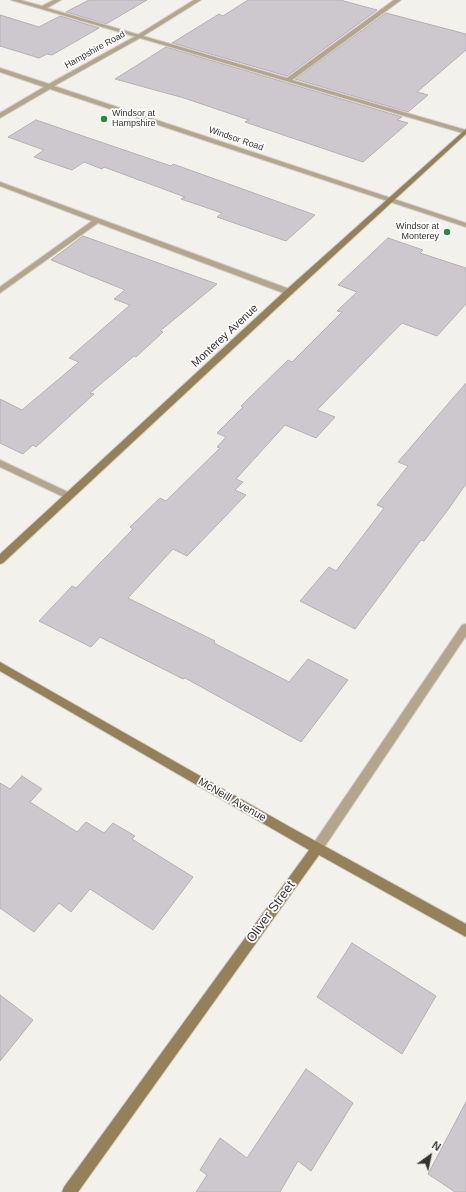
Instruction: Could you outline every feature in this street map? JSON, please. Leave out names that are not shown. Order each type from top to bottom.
[{"type":"street","points":[[14,0],[466,131]]},
{"type":"street","points":[[43,8],[58,0]]},
{"type":"street","name":"Hampshire Road","points":[[0,116],[138,37],[198,0]]},
{"type":"street","points":[[288,80],[398,0]]},
{"type":"street","name":"Windsor Road","points":[[0,70],[390,201],[466,225]]},
{"type":"street","name":"Monterey Avenue","points":[[0,560],[289,292],[466,131]]},
{"type":"street","points":[[0,184],[289,292]]},
{"type":"street","points":[[0,291],[97,220]]},
{"type":"street","points":[[0,463],[69,496]]},
{"type":"street","name":"Oliver Street","points":[[69,1192],[317,848],[466,628]]},
{"type":"street","name":"McNeill Avenue","points":[[0,666],[317,848],[466,931]]},
{"type":"building","points":[[89,0],[147,0],[106,24],[66,12]]},
{"type":"building","points":[[248,0],[340,0],[377,10],[287,76],[172,43],[219,14],[223,16]]},
{"type":"building","points":[[386,13],[466,34],[466,50],[417,92],[428,95],[408,112],[295,79]]},
{"type":"building","points":[[0,15],[39,27],[60,16],[99,28],[52,55],[47,54],[39,58],[0,46]]},
{"type":"building","points":[[166,47],[402,117],[397,120],[408,123],[363,162],[245,122],[249,120],[184,98],[115,79]]},
{"type":"building","points":[[36,120],[171,166],[173,164],[315,215],[286,241],[217,217],[222,213],[181,199],[185,197],[104,167],[102,169],[84,162],[72,170],[34,157],[44,150],[8,137]]},
{"type":"building","points":[[83,236],[217,284],[160,331],[163,332],[136,357],[134,356],[90,393],[94,394],[36,447],[33,445],[23,454],[0,443],[0,399],[22,410],[79,362],[69,358],[130,305],[114,299],[125,290],[51,260]]},
{"type":"building","points":[[388,238],[423,250],[420,253],[466,268],[466,304],[437,336],[402,323],[317,410],[335,417],[316,438],[285,425],[236,479],[243,482],[235,490],[246,495],[187,556],[173,549],[128,598],[215,641],[214,643],[289,682],[308,659],[348,680],[301,742],[185,678],[183,679],[100,637],[91,647],[39,621],[72,586],[76,588],[133,529],[130,527],[160,498],[166,501],[220,448],[217,447],[226,437],[217,433],[243,407],[241,406],[288,360],[292,362],[342,312],[337,311],[357,292],[338,285]]},
{"type":"building","points":[[466,383],[466,484],[447,511],[424,541],[421,540],[355,629],[300,601],[329,567],[336,571],[384,508],[377,505],[408,466],[398,462]]},
{"type":"building","points":[[22,776],[42,789],[30,802],[77,832],[86,822],[104,833],[113,823],[135,836],[132,839],[193,877],[153,930],[90,889],[71,912],[59,903],[34,932],[0,908],[0,783],[10,789]]},
{"type":"building","points":[[352,943],[436,996],[402,1054],[317,997]]},
{"type":"building","points":[[0,995],[33,1020],[0,1061]]},
{"type":"building","points":[[306,1069],[353,1103],[311,1171],[298,1161],[280,1192],[196,1192],[207,1175],[200,1170],[220,1138],[247,1158]]},
{"type":"building","points":[[466,1102],[466,1192],[455,1192],[428,1174]]},
{"type":"place","name":"Windsor at Hampshire","points":[[104,119]]},
{"type":"place","name":"Windsor at Monterey","points":[[447,232]]}]
